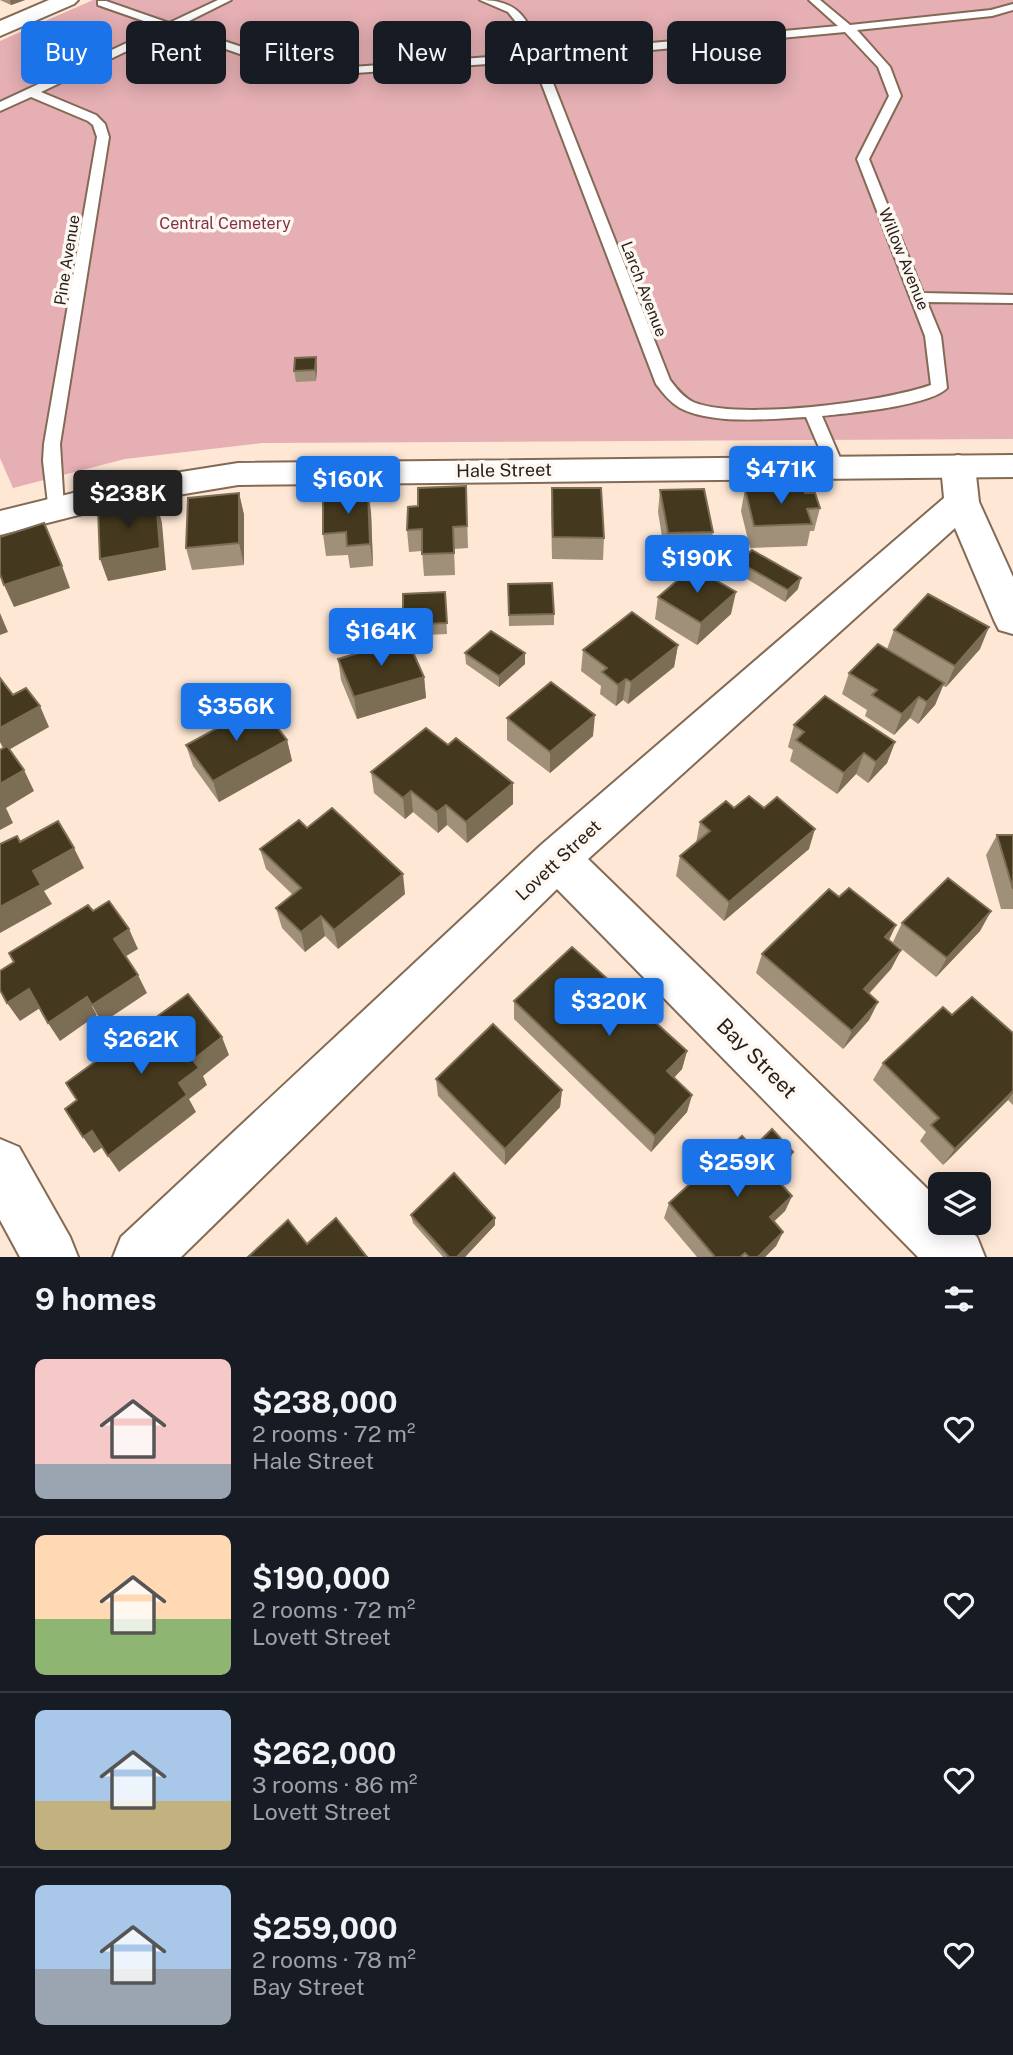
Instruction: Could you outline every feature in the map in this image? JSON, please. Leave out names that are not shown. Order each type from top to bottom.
[{"type":"street","points":[[0,29],[67,0]]},
{"type":"street","name":"Hale Street","points":[[0,523],[53,493],[238,474],[835,467],[960,484],[1013,466]]},
{"type":"street","points":[[960,484],[1013,620]]},
{"type":"street","name":"Lovett Street","points":[[141,1257],[558,859],[960,484]]},
{"type":"street","name":"Bay Street","points":[[558,859],[957,1257]]},
{"type":"street","points":[[0,1166],[50,1257]]},
{"type":"lane","points":[[182,21],[226,0]]},
{"type":"lane","name":"Larch Avenue","points":[[485,0],[512,10],[521,21]]},
{"type":"lane","name":"Willow Avenue","points":[[812,411],[925,396],[939,388],[933,336],[920,297],[863,159],[895,96],[893,85],[868,47],[814,0]]},
{"type":"lane","points":[[102,4],[152,21]]},
{"type":"lane","points":[[653,46],[980,15],[1013,7]]},
{"type":"lane","points":[[226,46],[311,73],[485,61]]},
{"type":"lane","points":[[0,107],[126,47]]},
{"type":"lane","name":"Larch Avenue","points":[[549,84],[579,170],[662,381],[677,399],[691,407],[718,414],[752,416],[812,411]]},
{"type":"lane","name":"Pine Avenue","points":[[30,92],[92,118],[99,124],[103,137],[52,444],[53,493]]},
{"type":"lane","points":[[920,297],[1013,299]]},
{"type":"lane","points":[[812,411],[835,467]]},
{"type":"green space","name":"Central Cemetery","points":[[93,0],[1013,0],[1013,439],[263,443],[125,459],[13,488],[0,458],[0,41],[21,32],[21,84],[112,84],[112,21],[45,21]]},
{"type":"building","points":[[316,357],[315,370],[294,371],[295,358]]},
{"type":"building","points":[[466,486],[467,526],[453,527],[454,553],[422,554],[422,529],[407,530],[408,507],[418,506],[418,488]]},
{"type":"building","points":[[552,488],[601,488],[604,538],[553,537]]},
{"type":"building","points":[[803,488],[805,493],[815,493],[820,508],[807,509],[812,524],[754,526],[745,489]]},
{"type":"building","points":[[704,489],[713,532],[668,533],[660,490]]},
{"type":"building","points":[[368,490],[370,544],[347,546],[346,532],[323,534],[323,493]]},
{"type":"building","points":[[239,493],[239,543],[186,548],[188,498]]},
{"type":"building","points":[[156,501],[160,548],[100,559],[98,510]]},
{"type":"building","points":[[44,523],[62,566],[4,585],[0,574],[0,537]]},
{"type":"building","points":[[752,550],[801,578],[788,590],[739,562]]},
{"type":"building","points":[[693,567],[736,592],[701,623],[658,597]]},
{"type":"building","points":[[552,583],[554,614],[509,615],[508,584]]},
{"type":"building","points":[[445,592],[447,623],[403,625],[403,594]]},
{"type":"building","points":[[928,594],[989,627],[955,666],[894,630]]},
{"type":"building","points":[[632,612],[678,645],[631,682],[626,679],[618,685],[602,672],[607,668],[583,650]]},
{"type":"building","points":[[491,631],[525,653],[499,676],[465,653]]},
{"type":"building","points":[[407,639],[424,677],[354,697],[338,659]]},
{"type":"building","points":[[878,644],[944,683],[927,702],[919,697],[902,714],[872,695],[877,690],[849,673]]},
{"type":"building","points":[[0,678],[13,695],[26,688],[40,706],[0,728]]},
{"type":"building","points":[[551,682],[595,715],[550,752],[507,718]]},
{"type":"building","points":[[825,696],[895,742],[876,762],[864,753],[844,773],[796,740],[804,732],[794,725]]},
{"type":"building","points":[[260,705],[287,740],[213,781],[186,745]]},
{"type":"building","points":[[426,728],[448,745],[456,738],[513,783],[466,822],[446,805],[437,812],[411,791],[403,798],[371,772]]},
{"type":"building","points":[[7,746],[24,770],[0,784],[0,750]]},
{"type":"building","points":[[749,796],[764,808],[777,797],[815,829],[729,902],[680,856],[710,831],[700,822],[726,801],[734,808]]},
{"type":"building","points":[[332,808],[403,874],[334,930],[321,916],[301,932],[276,908],[301,888],[260,849],[299,820],[307,828]]},
{"type":"building","points":[[58,821],[74,848],[33,871],[41,885],[0,907],[0,844],[17,836],[20,842]]},
{"type":"building","points":[[997,835],[1013,835],[1013,889]]},
{"type":"building","points":[[948,878],[991,911],[947,958],[902,923]]},
{"type":"building","points":[[849,888],[896,925],[885,937],[901,950],[864,989],[878,1002],[852,1031],[762,954],[829,889],[839,897]]},
{"type":"building","points":[[109,901],[129,929],[114,939],[138,975],[92,1005],[87,997],[48,1023],[29,989],[7,1003],[0,990],[0,971],[14,962],[9,953],[88,905],[93,911]]},
{"type":"building","points":[[572,947],[687,1051],[667,1071],[692,1095],[655,1136],[514,1001]]},
{"type":"building","points":[[188,994],[222,1037],[193,1060],[199,1068],[179,1083],[187,1095],[108,1156],[92,1131],[83,1137],[65,1109],[77,1100],[66,1083]]},
{"type":"building","points":[[972,997],[1013,1033],[1013,1091],[955,1149],[931,1125],[939,1118],[883,1063],[943,1007],[952,1015]]},
{"type":"building","points":[[493,1024],[562,1090],[505,1149],[436,1079]]},
{"type":"building","points":[[772,1129],[793,1152],[771,1173],[792,1196],[770,1217],[783,1232],[758,1257],[749,1257],[745,1253],[740,1257],[715,1257],[669,1203],[742,1136],[753,1148]]},
{"type":"building","points":[[454,1173],[495,1218],[457,1257],[449,1257],[411,1215]]},
{"type":"building","points":[[336,1218],[367,1257],[248,1257],[288,1220],[307,1244]]}]
